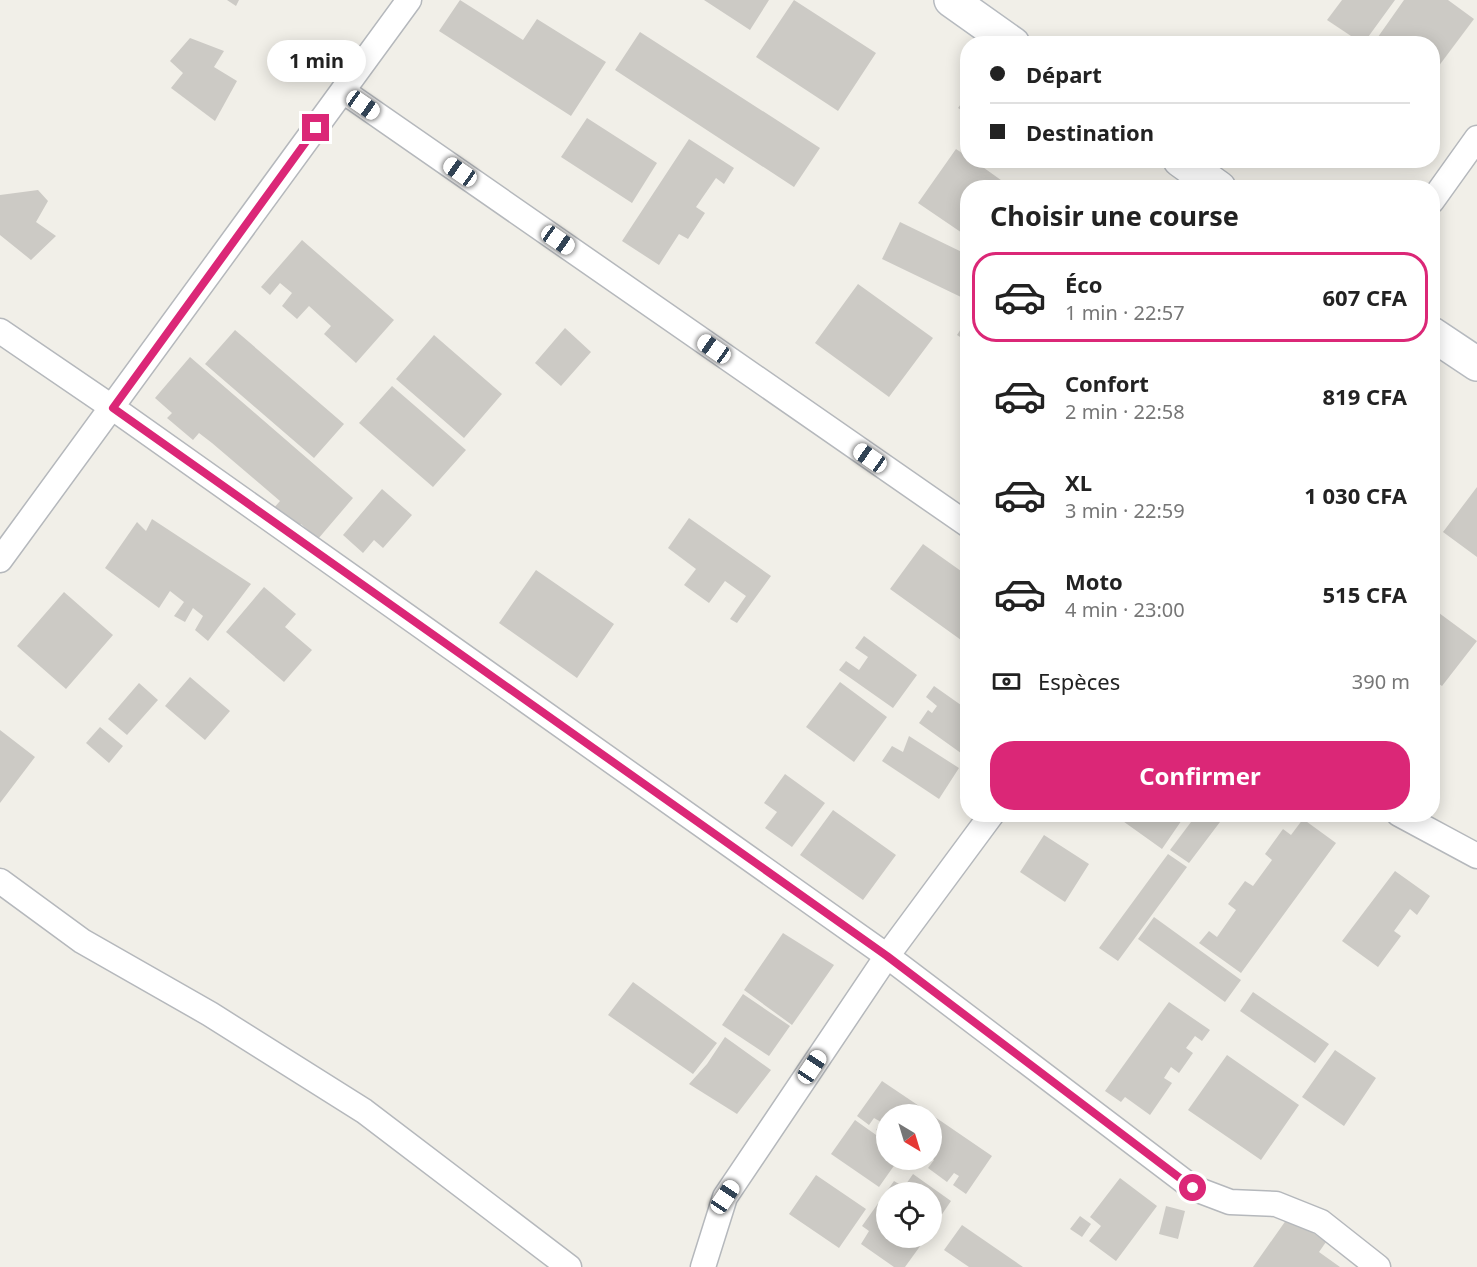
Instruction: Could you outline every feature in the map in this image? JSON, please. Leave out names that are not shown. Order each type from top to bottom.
[{"type":"street","points":[[0,560],[409,0]]},
{"type":"street","points":[[951,0],[1002,36]]},
{"type":"street","points":[[343,91],[960,519]]},
{"type":"street","points":[[1440,190],[1477,138]]},
{"type":"street","points":[[1191,168],[1208,180]]},
{"type":"street","points":[[0,331],[113,408],[887,956],[1193,1188],[1230,1202],[1276,1204],[1320,1222],[1378,1267]]},
{"type":"street","points":[[1440,339],[1477,364]]},
{"type":"street","points":[[703,1267],[725,1197],[887,956],[986,822]]},
{"type":"street","points":[[1414,822],[1477,856]]},
{"type":"street","points":[[0,881],[82,941],[210,1014],[364,1111],[569,1267]]},
{"type":"building","points":[[227,0],[239,0],[236,6]]},
{"type":"building","points":[[460,0],[523,40],[537,19],[606,62],[571,116],[439,31]]},
{"type":"building","points":[[704,0],[769,0],[750,30]]},
{"type":"building","points":[[794,0],[876,53],[838,111],[756,57]]},
{"type":"building","points":[[1342,0],[1395,0],[1369,36],[1351,36],[1327,20]]},
{"type":"building","points":[[1404,0],[1448,0],[1474,19],[1440,64],[1440,36],[1379,36]]},
{"type":"building","points":[[640,32],[820,148],[794,187],[615,70]]},
{"type":"building","points":[[190,38],[224,51],[214,67],[237,81],[215,121],[171,88],[183,73],[170,61]]},
{"type":"building","points":[[587,118],[657,163],[632,203],[561,157]]},
{"type":"building","points":[[689,139],[734,168],[724,184],[716,178],[696,207],[705,213],[688,239],[679,234],[659,265],[622,241]]},
{"type":"building","points":[[956,149],[960,152],[960,168],[984,168],[1001,180],[960,180],[960,232],[918,203]]},
{"type":"building","points":[[38,190],[48,201],[36,222],[56,236],[31,260],[0,235],[0,195]]},
{"type":"building","points":[[900,222],[960,251],[960,297],[882,259]]},
{"type":"building","points":[[302,240],[394,320],[356,363],[324,334],[331,326],[309,306],[297,319],[282,306],[292,293],[280,283],[270,295],[261,287]]},
{"type":"building","points":[[858,284],[933,338],[889,397],[815,343]]},
{"type":"building","points":[[565,328],[591,352],[561,386],[535,363]]},
{"type":"building","points":[[235,330],[344,424],[314,458],[205,364]]},
{"type":"building","points":[[434,335],[502,394],[464,438],[396,379]]},
{"type":"building","points":[[190,357],[353,498],[318,539],[301,524],[296,529],[273,509],[280,501],[212,443],[199,433],[193,440],[167,418],[172,413],[155,398]]},
{"type":"building","points":[[392,386],[466,450],[433,487],[359,423]]},
{"type":"building","points":[[1477,487],[1477,557],[1443,532]]},
{"type":"building","points":[[382,489],[412,515],[383,548],[374,540],[363,553],[343,535]]},
{"type":"building","points":[[689,518],[771,576],[737,623],[730,619],[746,596],[725,581],[709,603],[684,585],[696,569],[668,548]]},
{"type":"building","points":[[152,519],[251,584],[208,641],[195,630],[203,616],[193,608],[185,622],[174,616],[184,602],[170,591],[159,608],[105,568],[137,522],[146,531]]},
{"type":"building","points":[[923,544],[960,570],[960,639],[890,589]]},
{"type":"building","points":[[536,570],[614,624],[577,678],[499,623]]},
{"type":"building","points":[[264,587],[296,614],[285,627],[312,650],[284,682],[226,632]]},
{"type":"building","points":[[64,592],[113,635],[66,689],[17,646]]},
{"type":"building","points":[[1440,614],[1477,641],[1442,686],[1440,685]]},
{"type":"building","points":[[864,636],[917,675],[893,708],[839,670],[846,661],[859,670],[868,657],[855,648]]},
{"type":"building","points":[[190,677],[230,711],[205,740],[165,706]]},
{"type":"building","points":[[840,682],[887,717],[854,762],[806,727]]},
{"type":"building","points":[[139,683],[158,700],[127,735],[108,719]]},
{"type":"building","points":[[934,686],[960,704],[960,752],[919,723],[928,710],[932,713],[937,706],[926,697]]},
{"type":"building","points":[[100,727],[123,746],[109,763],[86,743]]},
{"type":"building","points":[[0,730],[35,757],[0,803]]},
{"type":"building","points":[[909,736],[959,768],[939,799],[882,761],[892,746],[903,752]]},
{"type":"building","points":[[785,774],[825,803],[792,847],[765,828],[777,812],[764,803]]},
{"type":"building","points":[[833,810],[896,855],[863,900],[800,855]]},
{"type":"building","points":[[1124,822],[1181,822],[1162,849]]},
{"type":"building","points":[[1191,822],[1220,822],[1189,863],[1170,850]]},
{"type":"building","points":[[1301,822],[1307,822],[1336,843],[1241,973],[1199,943],[1209,931],[1217,937],[1236,910],[1228,904],[1245,881],[1253,886],[1272,860],[1265,854],[1283,829],[1291,835]]},
{"type":"building","points":[[1044,835],[1089,864],[1065,902],[1020,872]]},
{"type":"building","points":[[1168,854],[1187,867],[1118,961],[1099,948]]},
{"type":"building","points":[[1395,871],[1430,896],[1417,915],[1410,909],[1394,931],[1401,936],[1378,967],[1342,941]]},
{"type":"building","points":[[1154,917],[1241,980],[1225,1002],[1138,939]]},
{"type":"building","points":[[783,933],[834,965],[792,1025],[744,990]]},
{"type":"building","points":[[633,982],[717,1043],[693,1074],[608,1015]]},
{"type":"building","points":[[1253,992],[1329,1044],[1315,1063],[1240,1011]]},
{"type":"building","points":[[743,994],[790,1026],[769,1056],[722,1025]]},
{"type":"building","points":[[1169,1002],[1210,1030],[1202,1041],[1195,1036],[1186,1048],[1193,1053],[1179,1073],[1171,1067],[1164,1078],[1172,1083],[1150,1115],[1125,1097],[1121,1102],[1105,1091]]},
{"type":"building","points":[[725,1037],[771,1070],[737,1114],[689,1084],[707,1064]]},
{"type":"building","points":[[1335,1050],[1376,1078],[1344,1126],[1302,1097]]},
{"type":"building","points":[[1227,1055],[1299,1105],[1261,1160],[1188,1110]]},
{"type":"building","points":[[882,1081],[916,1104],[876,1104],[876,1119],[874,1118],[869,1125],[857,1116]]},
{"type":"building","points":[[855,1120],[876,1135],[876,1170],[891,1170],[883,1182],[876,1182],[876,1185],[831,1154]]},
{"type":"building","points":[[942,1122],[992,1156],[966,1194],[953,1185],[959,1176],[954,1173],[947,1182],[931,1170],[942,1170]]},
{"type":"building","points":[[913,1174],[924,1182],[907,1182]]},
{"type":"building","points":[[816,1175],[866,1209],[839,1248],[789,1214]]},
{"type":"building","points":[[1120,1178],[1157,1206],[1116,1261],[1089,1241],[1101,1226],[1090,1217]]},
{"type":"building","points":[[942,1195],[951,1201],[942,1214]]},
{"type":"building","points":[[876,1206],[876,1248],[919,1248],[905,1267],[894,1267],[861,1244],[869,1231],[862,1226]]},
{"type":"building","points":[[1166,1206],[1185,1211],[1178,1239],[1159,1234]]},
{"type":"building","points":[[1080,1216],[1091,1224],[1082,1237],[1070,1229]]},
{"type":"building","points":[[1289,1216],[1326,1242],[1319,1252],[1340,1267],[1253,1267]]},
{"type":"building","points":[[962,1225],[1023,1267],[969,1267],[944,1250]]},
{"type":"route","points":[[316,128],[113,408],[887,956],[1193,1188]]}]
